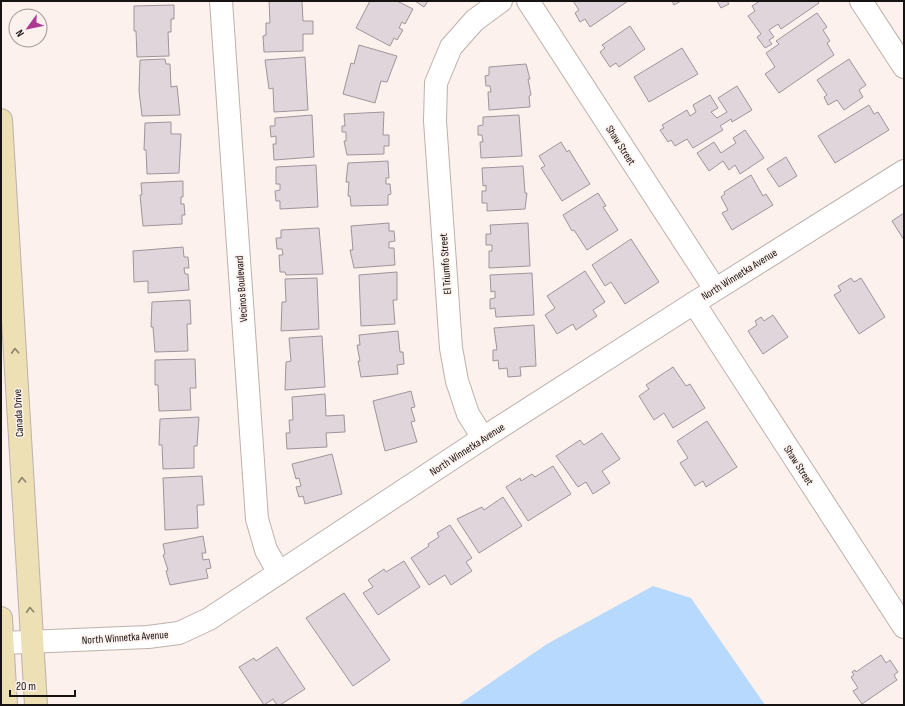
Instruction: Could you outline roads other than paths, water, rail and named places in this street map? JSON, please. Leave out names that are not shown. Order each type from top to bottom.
[{"type":"street","name":"Vecinos Boulevard","points":[[221,1],[256,519],[266,550],[279,573]]},
{"type":"street","name":"El Triumfo Street","points":[[483,438],[468,414],[457,381],[451,348],[435,121],[436,84],[451,47],[475,20],[501,1]]},
{"type":"street","name":"Shaw Street","points":[[528,1],[715,289]]},
{"type":"street","points":[[861,1],[904,67]]},
{"type":"street","name":"Canada Drive","points":[[1,120],[36,705]]},
{"type":"street","name":"North Winnetka Avenue","points":[[2,643],[148,637],[179,633],[209,620],[483,438],[694,302],[904,171]]},
{"type":"street","name":"Shaw Street","points":[[694,302],[904,627]]},
{"type":"street","points":[[1,618],[6,705]]},
{"type":"water","points":[[653,586],[691,598],[765,705],[458,705],[547,644]]}]
